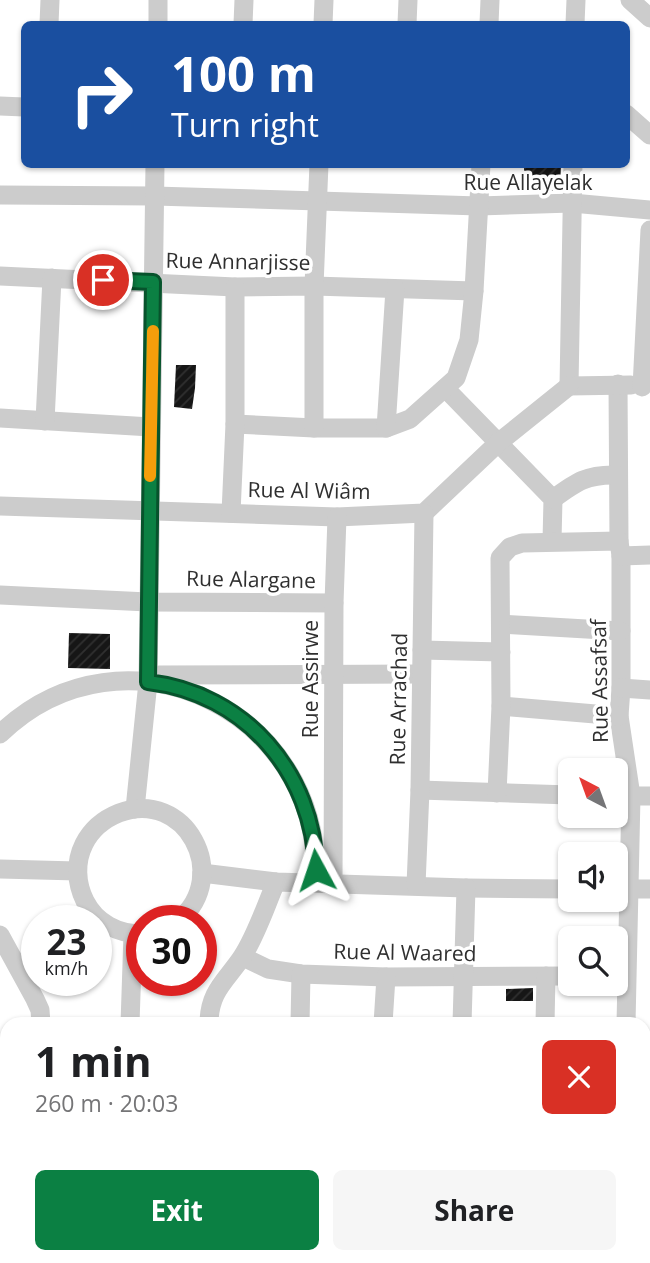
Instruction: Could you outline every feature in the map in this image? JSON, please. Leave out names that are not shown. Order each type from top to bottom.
[{"type":"street","points":[[50,0],[50,21]]},
{"type":"street","points":[[158,0],[158,21]]},
{"type":"street","points":[[243,21],[244,0]]},
{"type":"street","points":[[323,21],[324,0]]},
{"type":"street","points":[[407,21],[408,0]]},
{"type":"street","points":[[489,21],[491,0]]},
{"type":"street","points":[[575,21],[576,0]]},
{"type":"street","points":[[630,0],[650,18]]},
{"type":"street","points":[[0,106],[21,107]]},
{"type":"street","points":[[630,118],[650,135]]},
{"type":"street","points":[[135,809],[147,679],[155,168]]},
{"type":"street","points":[[314,428],[314,286],[319,168]]},
{"type":"street","points":[[235,424],[386,428],[410,419],[456,378],[461,368],[474,291],[481,168]]},
{"type":"street","points":[[569,386],[573,168]]},
{"type":"street","name":"Rue Allayelak","points":[[0,195],[479,206],[572,203],[650,210]]},
{"type":"street","points":[[424,513],[498,443],[569,386],[618,384],[646,387],[650,230]]},
{"type":"street","name":"Rue Annarjisse","points":[[0,276],[235,287],[314,286],[474,291]]},
{"type":"street","points":[[45,421],[52,278]]},
{"type":"street","points":[[231,513],[235,424],[235,287]]},
{"type":"street","points":[[386,428],[395,289]]},
{"type":"street","name":"Rue Assafsaf","points":[[618,384],[617,475],[621,631],[619,716],[632,796],[627,842]]},
{"type":"street","points":[[445,388],[553,499],[552,541]]},
{"type":"street","points":[[0,418],[151,427]]},
{"type":"street","points":[[553,499],[579,480],[617,475]]},
{"type":"street","name":"Rue Al Wiâm","points":[[0,506],[337,517],[424,513]]},
{"type":"street","name":"Rue Arrachad","points":[[416,886],[424,513]]},
{"type":"street","name":"Rue Assirwe","points":[[324,883],[334,674],[337,517]]},
{"type":"street","points":[[496,793],[501,706],[500,558],[515,544],[552,541],[650,555]]},
{"type":"street","name":"Rue Alargane","points":[[0,595],[148,602],[334,603]]},
{"type":"street","points":[[501,624],[621,631]]},
{"type":"street","points":[[422,650],[501,652]]},
{"type":"street","points":[[0,734],[24,715],[66,693],[100,684],[147,679],[421,674]]},
{"type":"street","points":[[147,679],[219,704],[250,726],[276,752],[296,784],[306,808],[324,883]]},
{"type":"street","points":[[621,688],[650,690]]},
{"type":"street","points":[[501,706],[619,716]]},
{"type":"street","points":[[420,790],[558,795]]},
{"type":"street","points":[[126,931],[109,926],[93,913],[80,892],[77,871],[83,846],[94,829],[115,814],[135,809],[161,813],[183,826],[198,847],[202,873],[197,898],[191,905]]},
{"type":"street","points":[[0,869],[77,871]]},
{"type":"street","points":[[202,873],[276,882],[558,889]]},
{"type":"street","points":[[209,1017],[215,992],[243,957],[276,882]]},
{"type":"street","points":[[463,1017],[466,888]]},
{"type":"street","points":[[628,889],[650,889]]},
{"type":"street","points":[[0,934],[35,999],[40,1017]]},
{"type":"street","name":"Rue Al Waared","points":[[243,957],[268,969],[301,974],[386,977],[558,976]]},
{"type":"street","points":[[300,1017],[301,974]]},
{"type":"street","points":[[545,1017],[546,976]]},
{"type":"street","points":[[383,1017],[386,977]]},
{"type":"street","points":[[131,1017],[132,996]]},
{"type":"street","name":"Rue Assafsaf","points":[[624,996],[625,1017]]},
{"type":"building","points":[[524,168],[561,168],[560,191],[524,190]]},
{"type":"building","points":[[176,365],[196,365],[192,409],[174,407]]},
{"type":"building","points":[[69,633],[110,634],[110,669],[68,668]]},
{"type":"building","points":[[533,988],[533,1001],[506,1001],[506,989]]},
{"type":"slow traffic","points":[[150,476],[153,331]]},
{"type":"route","points":[[103,280],[153,282],[148,682],[185,690],[219,704],[241,718],[268,743],[296,784],[306,808],[314,844],[316,870]]}]
